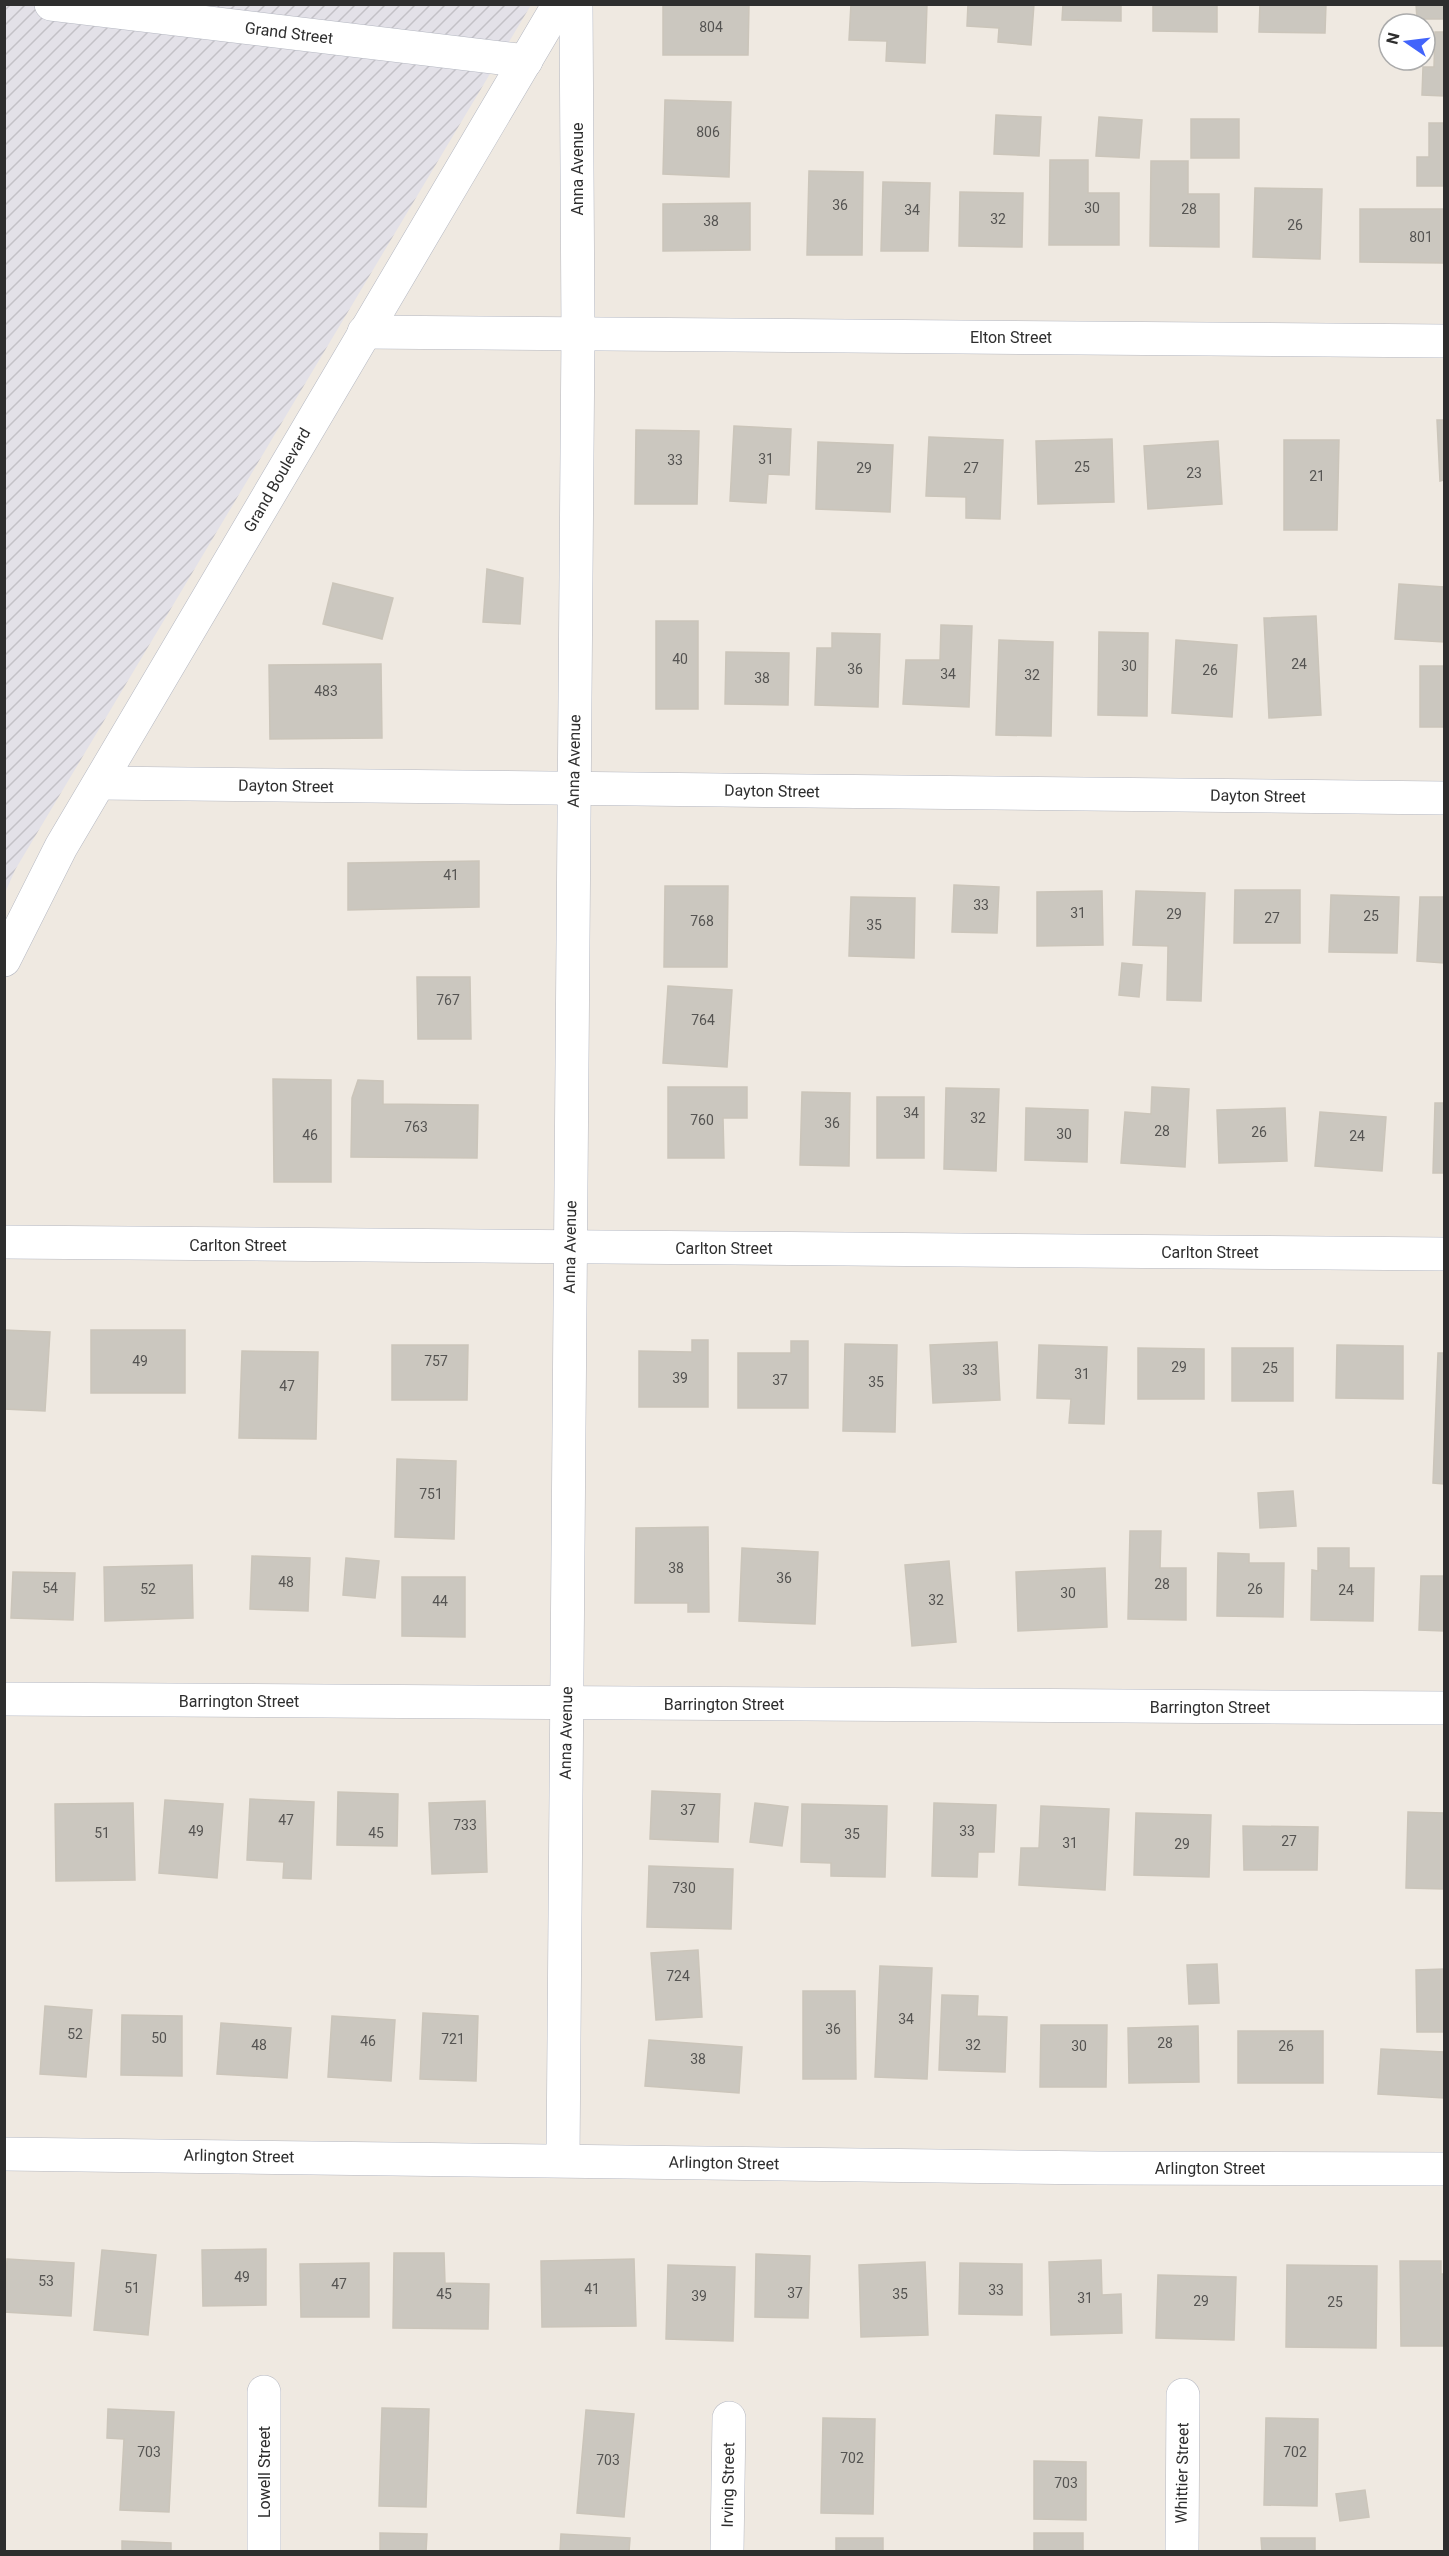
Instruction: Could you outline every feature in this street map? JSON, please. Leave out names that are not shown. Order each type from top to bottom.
[{"type":"street","name":"Grand Street","points":[[51,4],[526,62]]},
{"type":"street","name":"Grand Boulevard","points":[[4,960],[61,847],[559,4]]},
{"type":"street","name":"Anna Avenue","points":[[563,2160],[578,333],[576,4]]},
{"type":"street","points":[[364,332],[578,333]]},
{"type":"street","name":"Elton Street","points":[[578,333],[1444,340]]},
{"type":"street","name":"Dayton Street","points":[[100,783],[1444,798]]},
{"type":"street","name":"Carlton Street","points":[[4,1242],[1444,1254]]},
{"type":"street","name":"Barrington Street","points":[[4,1699],[1444,1708]]},
{"type":"street","name":"Arlington Street","points":[[4,2154],[1098,2168],[1444,2169]]},
{"type":"street","name":"Lowell Street","points":[[264,2392],[264,2552]]},
{"type":"street","name":"Whittier Street","points":[[1182,2552],[1183,2395]]},
{"type":"street","name":"Irving Street","points":[[727,2552],[729,2418]]},
{"type":"shaded area","points":[[5,5],[531,5],[15,870],[5,893]]},
{"type":"building","points":[[663,4],[749,4],[748,55],[663,55]]},
{"type":"building","points":[[851,4],[927,4],[925,63],[886,61],[887,41],[849,40]]},
{"type":"building","points":[[968,4],[1034,4],[1031,45],[998,42],[999,28],[967,26]]},
{"type":"building","points":[[1063,4],[1121,4],[1121,21],[1062,20]]},
{"type":"building","points":[[1153,4],[1217,4],[1217,32],[1153,31]]},
{"type":"building","points":[[1260,4],[1326,4],[1325,33],[1259,32]]},
{"type":"building","points":[[1416,4],[1444,4],[1444,19],[1437,19],[1437,12],[1417,12]]},
{"type":"building","points":[[1437,32],[1444,32],[1444,96],[1422,95],[1423,72],[1437,72]]},
{"type":"building","points":[[665,100],[731,102],[729,177],[663,174]]},
{"type":"building","points":[[996,115],[1041,117],[1039,156],[994,154]]},
{"type":"building","points":[[1099,117],[1142,120],[1139,158],[1096,156]]},
{"type":"building","points":[[1191,119],[1239,119],[1239,158],[1191,158]]},
{"type":"building","points":[[1429,123],[1444,123],[1444,186],[1417,186],[1417,157],[1429,157]]},
{"type":"building","points":[[1050,160],[1088,160],[1088,193],[1119,193],[1119,245],[1049,245]]},
{"type":"building","points":[[1151,161],[1188,161],[1188,194],[1219,194],[1219,247],[1150,246]]},
{"type":"building","points":[[809,171],[863,172],[862,255],[807,255]]},
{"type":"building","points":[[883,182],[930,183],[928,251],[881,251]]},
{"type":"building","points":[[1255,188],[1322,189],[1320,259],[1253,257]]},
{"type":"building","points":[[960,192],[1023,193],[1022,247],[959,246]]},
{"type":"building","points":[[750,203],[750,250],[663,251],[663,204]]},
{"type":"building","points":[[1360,209],[1444,209],[1444,263],[1360,262]]},
{"type":"building","points":[[1437,420],[1444,420],[1444,480],[1440,481]]},
{"type":"building","points":[[734,426],[791,429],[789,475],[768,474],[766,503],[730,501]]},
{"type":"building","points":[[636,430],[699,431],[697,504],[635,504]]},
{"type":"building","points":[[929,437],[1003,440],[1000,519],[966,518],[966,497],[926,496]]},
{"type":"building","points":[[1112,439],[1114,502],[1038,504],[1036,441]]},
{"type":"building","points":[[1284,440],[1339,440],[1337,530],[1284,530]]},
{"type":"building","points":[[1218,441],[1222,504],[1148,509],[1144,446]]},
{"type":"building","points":[[818,442],[893,445],[890,512],[816,509]]},
{"type":"building","points":[[487,569],[523,578],[520,624],[483,622]]},
{"type":"building","points":[[333,583],[393,598],[382,639],[323,624]]},
{"type":"building","points":[[1399,584],[1444,587],[1444,642],[1395,639]]},
{"type":"building","points":[[1316,616],[1321,715],[1269,718],[1264,618]]},
{"type":"building","points":[[656,621],[698,621],[698,709],[656,709]]},
{"type":"building","points":[[941,625],[972,626],[969,707],[903,704],[906,660],[940,660]]},
{"type":"building","points":[[1099,632],[1148,633],[1147,716],[1098,715]]},
{"type":"building","points":[[832,633],[880,634],[878,707],[815,705],[817,648],[832,648]]},
{"type":"building","points":[[999,640],[1053,642],[1051,736],[996,735]]},
{"type":"building","points":[[1176,640],[1237,645],[1232,717],[1172,713]]},
{"type":"building","points":[[726,652],[789,653],[788,705],[725,704]]},
{"type":"building","points":[[381,664],[382,738],[270,739],[269,665]]},
{"type":"building","points":[[1420,666],[1444,666],[1444,727],[1420,727]]},
{"type":"building","points":[[479,861],[479,907],[348,910],[348,863]]},
{"type":"building","points":[[954,885],[999,887],[997,933],[952,932]]},
{"type":"building","points":[[665,886],[728,886],[727,967],[664,967]]},
{"type":"building","points":[[1235,890],[1300,890],[1300,943],[1234,943]]},
{"type":"building","points":[[1102,891],[1103,945],[1037,946],[1037,892]]},
{"type":"building","points":[[1136,891],[1205,893],[1201,1001],[1167,1000],[1168,946],[1133,945]]},
{"type":"building","points":[[1331,895],[1399,897],[1397,953],[1329,952]]},
{"type":"building","points":[[851,897],[915,898],[914,958],[849,956]]},
{"type":"building","points":[[1420,897],[1444,897],[1444,963],[1417,961]]},
{"type":"building","points":[[1122,963],[1142,965],[1139,997],[1119,995]]},
{"type":"building","points":[[417,977],[470,977],[471,1039],[418,1039]]},
{"type":"building","points":[[668,986],[732,990],[727,1067],[663,1063]]},
{"type":"building","points":[[273,1079],[331,1080],[331,1182],[274,1182]]},
{"type":"building","points":[[358,1080],[383,1081],[383,1104],[478,1105],[477,1158],[351,1157],[352,1098]]},
{"type":"building","points":[[668,1087],[747,1087],[747,1118],[723,1118],[724,1158],[668,1158]]},
{"type":"building","points":[[1152,1087],[1189,1089],[1185,1167],[1121,1163],[1125,1112],[1151,1114]]},
{"type":"building","points":[[946,1088],[999,1089],[996,1171],[944,1169]]},
{"type":"building","points":[[802,1092],[850,1093],[849,1166],[800,1165]]},
{"type":"building","points":[[877,1097],[924,1097],[924,1158],[877,1158]]},
{"type":"building","points":[[1435,1103],[1444,1103],[1444,1173],[1433,1173]]},
{"type":"building","points":[[1026,1108],[1088,1110],[1087,1162],[1025,1160]]},
{"type":"building","points":[[1285,1108],[1287,1161],[1219,1163],[1217,1110]]},
{"type":"building","points":[[1320,1112],[1386,1117],[1382,1171],[1315,1166]]},
{"type":"building","points":[[4,1330],[50,1332],[45,1411],[4,1409]]},
{"type":"building","points":[[91,1330],[185,1330],[185,1393],[91,1393]]},
{"type":"building","points":[[692,1340],[708,1340],[708,1407],[639,1407],[639,1351],[692,1352]]},
{"type":"building","points":[[791,1341],[808,1341],[808,1408],[738,1408],[738,1353],[791,1353]]},
{"type":"building","points":[[997,1342],[1000,1400],[933,1403],[930,1345]]},
{"type":"building","points":[[845,1344],[897,1345],[895,1432],[843,1431]]},
{"type":"building","points":[[392,1345],[468,1345],[467,1400],[392,1400]]},
{"type":"building","points":[[1039,1345],[1107,1347],[1104,1424],[1069,1423],[1071,1399],[1037,1398]]},
{"type":"building","points":[[1337,1345],[1403,1346],[1403,1399],[1336,1398]]},
{"type":"building","points":[[1138,1348],[1204,1349],[1204,1399],[1138,1399]]},
{"type":"building","points":[[1232,1348],[1293,1348],[1293,1401],[1232,1401]]},
{"type":"building","points":[[242,1351],[318,1352],[316,1439],[239,1438]]},
{"type":"building","points":[[1438,1353],[1444,1353],[1444,1484],[1433,1483]]},
{"type":"building","points":[[397,1459],[456,1461],[454,1539],[395,1537]]},
{"type":"building","points":[[1293,1491],[1296,1526],[1260,1528],[1258,1493]]},
{"type":"building","points":[[708,1527],[709,1612],[688,1612],[688,1603],[635,1603],[636,1528]]},
{"type":"building","points":[[1130,1531],[1161,1531],[1160,1568],[1186,1568],[1186,1620],[1128,1619]]},
{"type":"building","points":[[742,1548],[818,1552],[815,1624],[739,1621]]},
{"type":"building","points":[[1318,1548],[1349,1548],[1349,1568],[1374,1568],[1373,1621],[1311,1620],[1312,1570],[1318,1571]]},
{"type":"building","points":[[1218,1553],[1249,1554],[1249,1563],[1284,1563],[1283,1617],[1217,1616]]},
{"type":"building","points":[[252,1556],[310,1558],[308,1611],[250,1609]]},
{"type":"building","points":[[346,1558],[379,1561],[375,1598],[343,1595]]},
{"type":"building","points":[[949,1561],[956,1642],[912,1646],[905,1565]]},
{"type":"building","points":[[192,1565],[193,1618],[105,1621],[104,1567]]},
{"type":"building","points":[[1105,1568],[1107,1627],[1018,1631],[1016,1572]]},
{"type":"building","points":[[13,1572],[75,1573],[73,1620],[11,1618]]},
{"type":"building","points":[[1421,1576],[1444,1576],[1444,1631],[1419,1630]]},
{"type":"building","points":[[402,1577],[465,1577],[465,1637],[402,1636]]},
{"type":"building","points":[[652,1791],[720,1794],[718,1842],[650,1839]]},
{"type":"building","points":[[338,1792],[398,1794],[397,1846],[337,1845]]},
{"type":"building","points":[[250,1799],[314,1802],[311,1879],[283,1878],[284,1862],[247,1860]]},
{"type":"building","points":[[165,1800],[223,1804],[217,1878],[159,1873]]},
{"type":"building","points":[[485,1801],[487,1872],[432,1874],[429,1803]]},
{"type":"building","points":[[133,1803],[135,1880],[56,1881],[55,1804]]},
{"type":"building","points":[[755,1803],[788,1807],[782,1846],[750,1842]]},
{"type":"building","points":[[934,1803],[996,1805],[994,1852],[978,1852],[977,1877],[932,1876]]},
{"type":"building","points":[[802,1804],[887,1806],[885,1877],[831,1876],[831,1863],[801,1862]]},
{"type":"building","points":[[1041,1806],[1109,1809],[1105,1890],[1019,1885],[1021,1848],[1039,1848]]},
{"type":"building","points":[[1408,1812],[1444,1813],[1444,1889],[1406,1888]]},
{"type":"building","points":[[1136,1813],[1211,1815],[1209,1877],[1134,1875]]},
{"type":"building","points":[[1243,1826],[1318,1827],[1317,1870],[1244,1870]]},
{"type":"building","points":[[649,1866],[733,1869],[731,1929],[647,1927]]},
{"type":"building","points":[[698,1950],[702,2017],[656,2020],[651,1953]]},
{"type":"building","points":[[1217,1964],[1219,2003],[1189,2004],[1187,1965]]},
{"type":"building","points":[[880,1966],[932,1968],[927,2079],[875,2077]]},
{"type":"building","points":[[1444,1969],[1444,2032],[1417,2032],[1416,1970]]},
{"type":"building","points":[[803,1991],[855,1991],[856,2079],[803,2079]]},
{"type":"building","points":[[942,1995],[978,1996],[977,2016],[1007,2017],[1005,2072],[939,2070]]},
{"type":"building","points":[[45,2006],[92,2010],[86,2077],[40,2074]]},
{"type":"building","points":[[423,2013],[478,2016],[476,2081],[420,2079]]},
{"type":"building","points":[[122,2015],[182,2016],[182,2076],[121,2075]]},
{"type":"building","points":[[332,2016],[395,2020],[391,2081],[328,2077]]},
{"type":"building","points":[[221,2023],[291,2028],[287,2078],[217,2074]]},
{"type":"building","points":[[1041,2025],[1107,2025],[1106,2087],[1040,2087]]},
{"type":"building","points":[[1198,2026],[1199,2082],[1129,2083],[1128,2028]]},
{"type":"building","points":[[1238,2031],[1323,2031],[1323,2083],[1238,2083]]},
{"type":"building","points":[[649,2040],[742,2047],[739,2093],[645,2086]]},
{"type":"building","points":[[1381,2049],[1444,2052],[1444,2098],[1378,2094]]},
{"type":"building","points":[[266,2249],[266,2305],[203,2306],[202,2250]]},
{"type":"building","points":[[102,2250],[156,2255],[148,2335],[94,2330]]},
{"type":"building","points":[[394,2253],[444,2253],[445,2283],[489,2284],[488,2329],[393,2328]]},
{"type":"building","points":[[756,2254],[810,2256],[808,2318],[755,2317]]},
{"type":"building","points":[[7,2259],[74,2263],[71,2316],[4,2312]]},
{"type":"building","points":[[634,2259],[636,2326],[542,2327],[541,2261]]},
{"type":"building","points":[[1101,2260],[1102,2295],[1121,2294],[1122,2333],[1051,2335],[1049,2262]]},
{"type":"building","points":[[1400,2261],[1441,2261],[1441,2274],[1444,2274],[1444,2346],[1401,2346]]},
{"type":"building","points":[[925,2262],[928,2335],[861,2337],[859,2265]]},
{"type":"building","points":[[369,2263],[369,2317],[301,2317],[300,2264]]},
{"type":"building","points":[[960,2263],[1022,2264],[1022,2315],[959,2314]]},
{"type":"building","points":[[668,2265],[735,2267],[733,2341],[666,2339]]},
{"type":"building","points":[[1287,2265],[1377,2266],[1376,2348],[1286,2347]]},
{"type":"building","points":[[1158,2275],[1236,2277],[1234,2340],[1156,2338]]},
{"type":"building","points":[[382,2408],[429,2409],[426,2507],[379,2506]]},
{"type":"building","points":[[108,2409],[174,2412],[169,2512],[120,2510],[124,2439],[107,2438]]},
{"type":"building","points":[[586,2410],[634,2414],[624,2517],[577,2513]]},
{"type":"building","points":[[823,2418],[875,2419],[873,2514],[821,2513]]},
{"type":"building","points":[[1266,2418],[1318,2419],[1317,2506],[1264,2505]]},
{"type":"building","points":[[1034,2461],[1086,2462],[1086,2520],[1034,2519]]},
{"type":"building","points":[[1365,2490],[1369,2517],[1340,2521],[1336,2494]]},
{"type":"building","points":[[380,2533],[427,2534],[426,2552],[380,2552]]},
{"type":"building","points":[[1034,2533],[1083,2533],[1083,2552],[1034,2552]]},
{"type":"building","points":[[561,2534],[630,2538],[629,2552],[560,2552]]},
{"type":"building","points":[[836,2538],[883,2538],[883,2552],[836,2552]]},
{"type":"building","points":[[1261,2538],[1315,2538],[1315,2552],[1262,2552]]},
{"type":"building","points":[[122,2541],[171,2543],[171,2552],[122,2552]]}]
